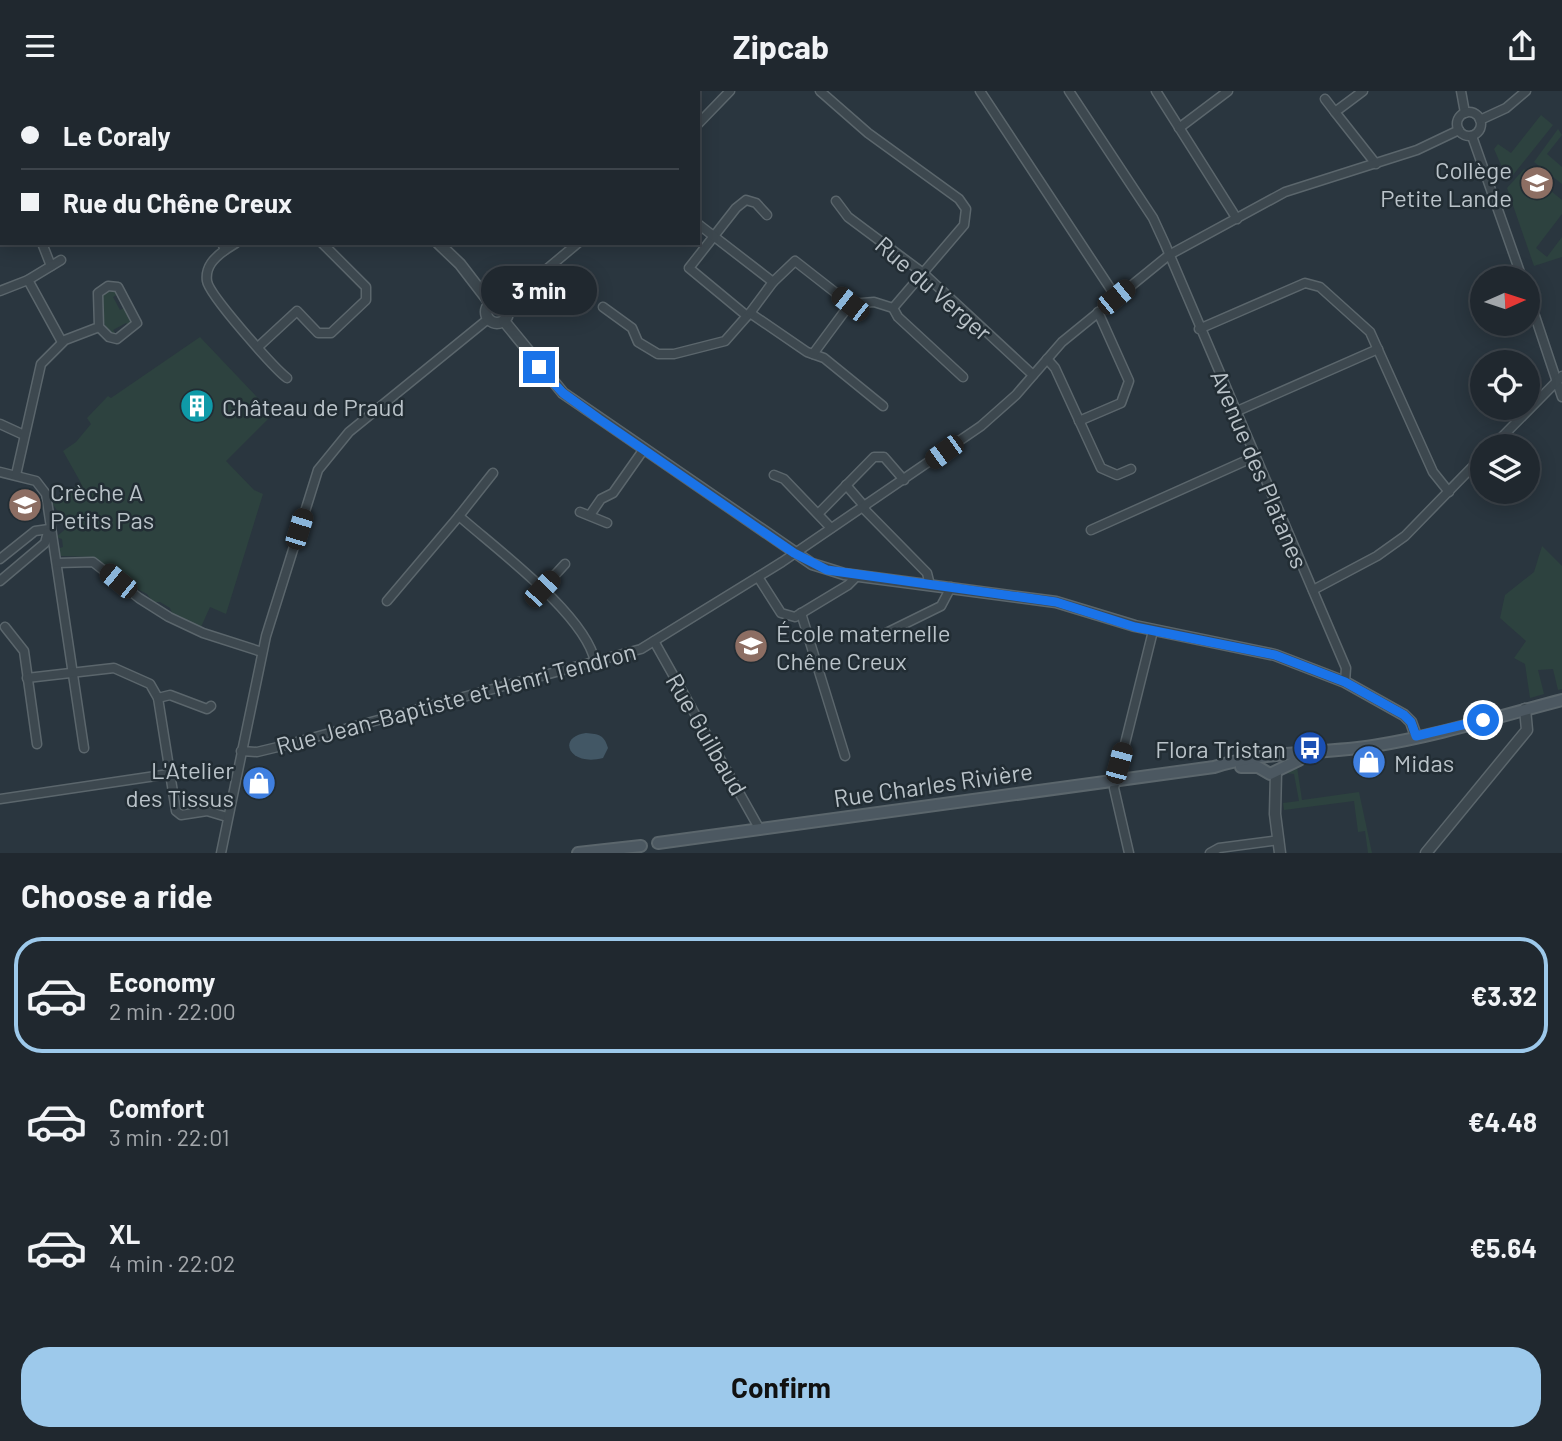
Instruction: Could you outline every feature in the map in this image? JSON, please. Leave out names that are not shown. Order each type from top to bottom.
[{"type":"main road","name":"Rue Charles Rivière","points":[[578,853],[643,850],[642,841],[649,837],[656,848],[759,828],[1115,780],[1214,767],[1270,767],[1307,755],[1416,736],[1562,700]]},
{"type":"street","points":[[700,122],[730,91]]},
{"type":"street","points":[[820,91],[868,133],[965,206],[967,215],[964,225],[892,308]]},
{"type":"street","points":[[980,91],[1116,297]]},
{"type":"street","name":"Avenue des Platanes","points":[[1069,91],[1153,218],[1346,669],[1345,682]]},
{"type":"street","points":[[1156,91],[1237,219]]},
{"type":"street","points":[[1179,128],[1228,91]]},
{"type":"street","points":[[1335,112],[1363,91]]},
{"type":"street","points":[[1461,91],[1465,113]]},
{"type":"street","points":[[1480,120],[1517,101],[1526,91]]},
{"type":"street","points":[[1325,99],[1373,156],[1376,164]]},
{"type":"street","points":[[1465,113],[1473,113],[1480,120],[1480,128],[1472,136],[1464,135],[1459,130],[1458,119],[1465,113]]},
{"type":"street","name":"Rue Jean-Baptiste et Henri Tendron","points":[[241,751],[257,752],[276,748],[470,693],[629,653],[654,641],[758,577],[981,426],[1098,312],[1169,255],[1285,192],[1417,150],[1459,130]]},
{"type":"street","points":[[1472,136],[1518,266]]},
{"type":"street","points":[[767,215],[756,203],[746,200],[689,268],[748,314],[824,358],[883,406]]},
{"type":"street","name":"Rue du Verger","points":[[836,201],[848,217],[923,273],[1033,375]]},
{"type":"street","points":[[700,225],[774,282]]},
{"type":"street","points":[[43,245],[51,266]]},
{"type":"street","points":[[258,347],[297,311],[318,333],[331,333],[366,300],[366,287],[324,245]]},
{"type":"street","points":[[440,245],[460,264],[491,303]]},
{"type":"street","points":[[505,305],[576,245]]},
{"type":"street","points":[[223,247],[209,266],[208,284],[212,294],[287,378]]},
{"type":"street","points":[[0,291],[28,280],[61,260]]},
{"type":"street","points":[[603,307],[632,328],[638,342],[663,355],[725,341],[795,261],[850,304],[874,302],[892,308],[898,317],[963,377]]},
{"type":"street","points":[[28,280],[62,342]]},
{"type":"street","points":[[1199,329],[1305,283],[1320,287],[1370,332],[1433,472],[1449,492]]},
{"type":"street","points":[[108,286],[118,287],[137,324],[117,339],[109,337],[99,327],[98,293],[108,286]]},
{"type":"street","points":[[499,301],[505,305],[508,313],[504,321],[495,323],[488,319],[486,309],[491,303],[499,301]]},
{"type":"street","points":[[813,354],[850,304]]},
{"type":"street","points":[[1079,421],[1121,404],[1129,381],[1098,312]]},
{"type":"street","points":[[222,853],[227,817],[262,652],[311,488],[325,458],[349,432],[488,319]]},
{"type":"street","points":[[504,321],[563,393],[794,553],[827,570],[1056,602],[1153,631],[1275,655],[1345,682],[1408,718],[1416,736]]},
{"type":"street","points":[[16,475],[41,364],[62,342],[99,327]]},
{"type":"street","points":[[1540,327],[1559,378],[1562,397]]},
{"type":"street","points":[[1235,412],[1378,349]]},
{"type":"street","points":[[1047,359],[1055,368],[1101,468],[1117,475],[1131,469]]},
{"type":"street","points":[[1505,434],[1559,378]]},
{"type":"street","points":[[0,424],[24,435]]},
{"type":"street","points":[[590,515],[601,499],[613,493],[644,449]]},
{"type":"street","points":[[819,513],[874,457],[884,457],[904,480]]},
{"type":"street","points":[[1091,530],[1255,457]]},
{"type":"street","points":[[1313,590],[1377,557],[1413,528],[1470,470]]},
{"type":"street","points":[[0,472],[36,481],[43,489],[57,562],[84,748]]},
{"type":"street","points":[[387,601],[494,473]]},
{"type":"street","points":[[774,475],[783,479],[831,528]]},
{"type":"street","points":[[846,485],[928,573],[930,585]]},
{"type":"street","points":[[580,512],[607,523]]},
{"type":"street","points":[[459,516],[562,608],[591,649],[595,662]]},
{"type":"street","points":[[0,559],[35,531],[49,529]]},
{"type":"street","points":[[0,581],[45,543],[49,529]]},
{"type":"street","points":[[57,562],[93,562],[139,598],[169,617],[208,635],[262,652]]},
{"type":"street","points":[[542,589],[565,564]]},
{"type":"street","points":[[758,577],[783,615],[795,617],[848,585],[857,576]]},
{"type":"street","points":[[877,637],[940,606],[951,587]]},
{"type":"street","points":[[801,613],[845,755]]},
{"type":"street","points":[[5,627],[24,651],[37,744]]},
{"type":"street","points":[[1129,853],[1114,792],[1115,780],[1153,631]]},
{"type":"street","name":"Rue Guilbaud","points":[[654,641],[759,828]]},
{"type":"street","points":[[27,678],[114,668],[150,684],[158,698],[177,813],[207,811],[227,817]]},
{"type":"street","points":[[158,698],[170,695],[206,709],[211,705]]},
{"type":"street","points":[[1426,853],[1527,730],[1525,709]]},
{"type":"street","points":[[1270,767],[1280,853]]},
{"type":"street","points":[[0,799],[169,774]]},
{"type":"street","points":[[1210,853],[1219,848],[1279,840]]},
{"type":"green space","points":[[1541,115],[1553,125],[1513,175],[1501,165],[1494,149],[1498,144],[1511,153]]},
{"type":"green space","points":[[1558,129],[1562,135],[1547,154],[1562,167],[1562,184],[1534,162]]},
{"type":"green space","points":[[1524,169],[1562,200],[1562,214],[1536,248],[1547,257],[1562,237],[1562,257],[1534,266],[1507,188]]},
{"type":"green space","points":[[115,289],[118,294],[113,297],[120,310],[126,307],[133,323],[130,327],[126,323],[113,330],[116,334],[112,335],[103,322],[101,293]]},
{"type":"green space","points":[[200,337],[273,414],[226,461],[254,490],[263,494],[226,614],[210,607],[201,627],[172,613],[170,608],[160,602],[153,602],[147,594],[126,583],[125,578],[116,570],[111,570],[93,557],[61,556],[57,549],[63,547],[62,539],[56,537],[68,527],[52,503],[81,483],[63,451],[76,442],[91,424],[87,418],[108,396],[111,398]]},
{"type":"green space","points":[[1542,546],[1562,566],[1562,689],[1558,690],[1553,669],[1538,670],[1544,694],[1530,698],[1525,664],[1514,658],[1526,641],[1500,618],[1505,595],[1534,572]]},
{"type":"green space","points":[[1297,767],[1302,800],[1359,792],[1372,853],[1368,853],[1365,831],[1358,832],[1354,801],[1284,810],[1283,803],[1299,801],[1294,774],[1284,773]]},
{"type":"water","points":[[586,733],[598,735],[605,740],[608,748],[603,758],[582,758],[570,750],[571,740]]},
{"type":"place","name":"Collège Petite Lande","points":[[1537,183]]},
{"type":"place","name":"Château de Praud","points":[[197,406]]},
{"type":"place","name":"Crèche A Petits Pas","points":[[25,505]]},
{"type":"place","name":"École maternelle Chêne Creux","points":[[751,646]]},
{"type":"place","name":"Flora Tristan","points":[[1310,748]]},
{"type":"place","name":"Midas","points":[[1369,762]]},
{"type":"place","name":"L'Atelier des Tissus","points":[[259,783]]},
{"type":"route","points":[[539,367],[563,393],[599,419],[752,521],[794,553],[827,570],[1056,602],[1135,627],[1275,655],[1345,682],[1404,715],[1411,722],[1416,736],[1483,720]]}]
